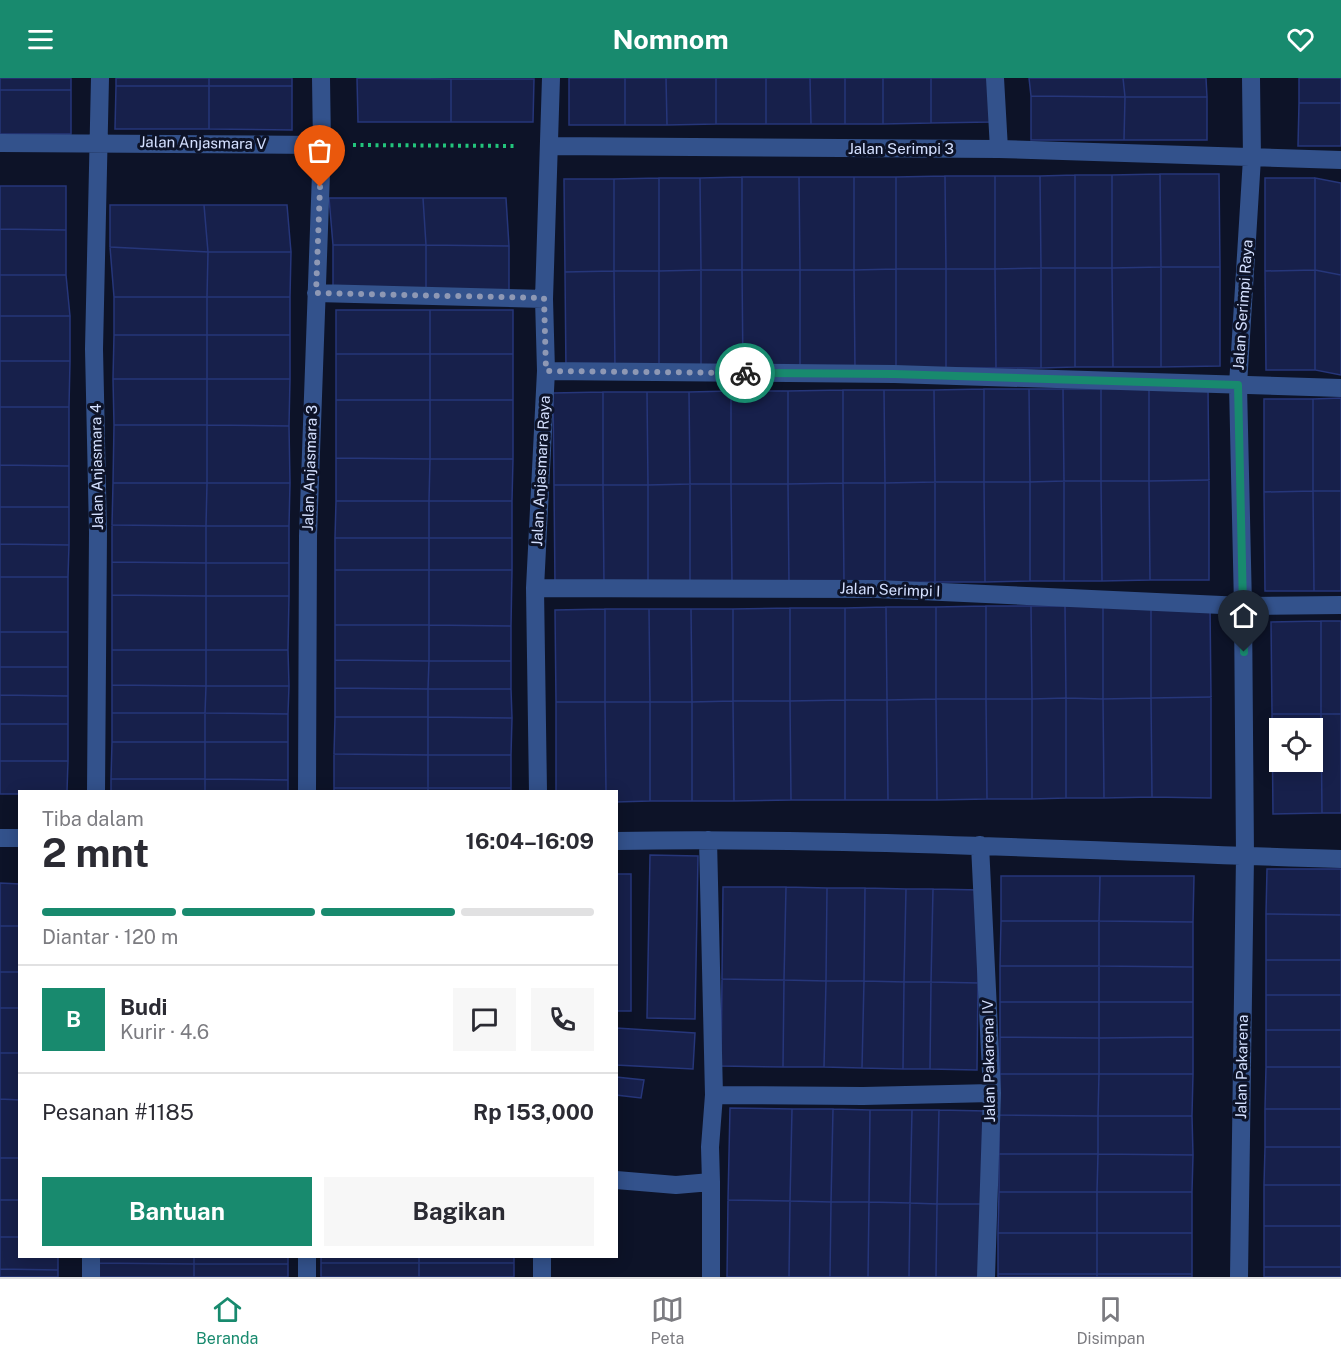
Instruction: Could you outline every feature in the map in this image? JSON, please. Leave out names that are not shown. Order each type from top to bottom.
[{"type":"street","name":"Jalan Anjasmara 4","points":[[96,790],[98,532],[94,350],[100,78]]},
{"type":"street","name":"Jalan Anjasmara 3","points":[[307,790],[308,536],[322,145],[321,78]]},
{"type":"street","name":"Jalan Anjasmara Raya","points":[[538,790],[536,588],[546,371],[544,298],[551,78]]},
{"type":"street","points":[[995,78],[999,149]]},
{"type":"street","name":"Jalan Serimpi Raya","points":[[1245,856],[1238,385],[1252,158],[1251,78]]},
{"type":"street","name":"Jalan Anjasmara V","points":[[0,143],[322,145]]},
{"type":"street","name":"Jalan Serimpi 3","points":[[550,146],[999,149],[1341,160]]},
{"type":"street","points":[[316,293],[544,298]]},
{"type":"street","points":[[546,371],[894,374],[1341,388]]},
{"type":"street","name":"Jalan Serimpi I","points":[[536,588],[877,589],[1243,606],[1341,606]]},
{"type":"street","points":[[0,838],[18,838]]},
{"type":"street","points":[[618,841],[708,840],[980,845],[1341,859]]},
{"type":"street","points":[[708,840],[714,1095],[710,1148],[711,1277]]},
{"type":"street","name":"Jalan Pakarena IV","points":[[980,845],[992,1093],[986,1277]]},
{"type":"street","name":"Jalan Pakarena","points":[[1239,1277],[1245,856]]},
{"type":"street","points":[[714,1095],[863,1096],[992,1093]]},
{"type":"street","points":[[618,1180],[676,1185],[711,1182]]},
{"type":"street","points":[[91,1258],[91,1277]]},
{"type":"street","points":[[307,1258],[307,1277]]},
{"type":"street","points":[[542,1258],[542,1277]]},
{"type":"path","points":[[322,145],[550,146]]},
{"type":"building","points":[[0,78],[71,78],[71,90],[0,90]]},
{"type":"building","points":[[116,78],[209,78],[209,86],[116,86]]},
{"type":"building","points":[[209,78],[292,78],[292,86],[209,86]]},
{"type":"building","points":[[357,78],[451,79],[451,122],[358,122]]},
{"type":"building","points":[[569,78],[625,78],[625,125],[569,125]]},
{"type":"building","points":[[625,78],[666,78],[667,125],[625,125]]},
{"type":"building","points":[[666,78],[716,78],[716,124],[667,125]]},
{"type":"building","points":[[716,78],[766,78],[766,124],[716,124]]},
{"type":"building","points":[[766,78],[810,78],[811,124],[766,124]]},
{"type":"building","points":[[810,78],[845,78],[845,124],[811,124]]},
{"type":"building","points":[[845,78],[883,78],[883,124],[845,124]]},
{"type":"building","points":[[883,78],[931,78],[931,123],[883,124]]},
{"type":"building","points":[[931,78],[990,78],[990,122],[931,123]]},
{"type":"building","points":[[1029,78],[1123,78],[1125,97],[1031,96]]},
{"type":"building","points":[[1123,78],[1206,78],[1207,97],[1125,97]]},
{"type":"building","points":[[1299,78],[1341,78],[1341,103],[1299,103]]},
{"type":"building","points":[[451,79],[534,79],[533,122],[451,122]]},
{"type":"building","points":[[116,86],[209,86],[209,129],[115,129]]},
{"type":"building","points":[[209,86],[292,86],[292,130],[209,129]]},
{"type":"building","points":[[0,90],[71,90],[71,134],[0,134]]},
{"type":"building","points":[[1031,96],[1125,97],[1124,140],[1031,140]]},
{"type":"building","points":[[1125,97],[1207,97],[1207,140],[1124,140]]},
{"type":"building","points":[[1299,103],[1341,103],[1341,146],[1298,146]]},
{"type":"building","points":[[1160,174],[1161,267],[1112,268],[1112,175]]},
{"type":"building","points":[[1160,174],[1219,174],[1220,267],[1161,267]]},
{"type":"building","points":[[1075,175],[1075,268],[1041,268],[1040,176]]},
{"type":"building","points":[[1075,175],[1112,175],[1112,268],[1075,268]]},
{"type":"building","points":[[945,176],[995,176],[995,269],[946,269]]},
{"type":"building","points":[[945,176],[946,269],[896,269],[896,177]]},
{"type":"building","points":[[995,176],[1040,176],[1041,268],[995,269]]},
{"type":"building","points":[[742,177],[742,270],[701,270],[700,178]]},
{"type":"building","points":[[742,177],[799,177],[800,270],[742,270]]},
{"type":"building","points":[[799,177],[854,177],[854,270],[800,270]]},
{"type":"building","points":[[854,177],[896,177],[896,269],[854,270]]},
{"type":"building","points":[[659,178],[659,271],[614,271],[614,179]]},
{"type":"building","points":[[659,178],[700,178],[701,270],[659,271]]},
{"type":"building","points":[[1265,178],[1315,178],[1315,270],[1265,271]]},
{"type":"building","points":[[1315,178],[1341,183],[1341,275],[1315,270]]},
{"type":"building","points":[[564,179],[614,179],[614,271],[565,272]]},
{"type":"building","points":[[0,186],[66,186],[66,230],[0,229]]},
{"type":"building","points":[[329,198],[423,198],[426,245],[333,245]]},
{"type":"building","points":[[423,198],[506,198],[509,246],[426,245]]},
{"type":"building","points":[[110,205],[204,205],[208,252],[110,247]]},
{"type":"building","points":[[204,205],[287,205],[291,252],[208,252]]},
{"type":"building","points":[[0,229],[66,230],[66,275],[0,275]]},
{"type":"building","points":[[333,245],[426,245],[426,291],[333,291]]},
{"type":"building","points":[[426,245],[509,246],[509,291],[426,291]]},
{"type":"building","points":[[110,247],[208,252],[207,297],[114,297]]},
{"type":"building","points":[[208,252],[291,252],[290,297],[207,297]]},
{"type":"building","points":[[1161,267],[1220,267],[1220,366],[1161,367]]},
{"type":"building","points":[[1161,267],[1161,367],[1113,367],[1112,268]]},
{"type":"building","points":[[1041,268],[1075,268],[1075,367],[1041,368]]},
{"type":"building","points":[[1041,268],[1041,368],[996,368],[995,269]]},
{"type":"building","points":[[1075,268],[1112,268],[1113,367],[1075,367]]},
{"type":"building","points":[[896,269],[946,269],[946,368],[896,369]]},
{"type":"building","points":[[896,269],[896,369],[855,369],[854,270]]},
{"type":"building","points":[[946,269],[995,269],[996,368],[946,368]]},
{"type":"building","points":[[701,270],[701,370],[659,370],[659,271]]},
{"type":"building","points":[[701,270],[742,270],[743,370],[701,370]]},
{"type":"building","points":[[742,270],[800,270],[800,370],[743,370]]},
{"type":"building","points":[[800,270],[854,270],[855,369],[800,370]]},
{"type":"building","points":[[1315,270],[1341,275],[1341,375],[1315,370]]},
{"type":"building","points":[[1315,270],[1315,370],[1266,370],[1265,271]]},
{"type":"building","points":[[614,271],[615,371],[566,371],[565,272]]},
{"type":"building","points":[[614,271],[659,271],[659,370],[615,371]]},
{"type":"building","points":[[0,275],[66,275],[70,316],[0,316]]},
{"type":"building","points":[[114,297],[207,297],[207,335],[114,335]]},
{"type":"building","points":[[207,297],[290,297],[290,335],[207,335]]},
{"type":"building","points":[[336,310],[430,310],[430,354],[336,354]]},
{"type":"building","points":[[430,310],[513,310],[513,354],[430,354]]},
{"type":"building","points":[[0,316],[70,316],[70,361],[0,361]]},
{"type":"building","points":[[114,335],[207,335],[207,379],[113,379]]},
{"type":"building","points":[[207,335],[290,335],[290,379],[207,379]]},
{"type":"building","points":[[336,354],[430,354],[430,400],[336,400]]},
{"type":"building","points":[[430,354],[513,354],[513,400],[430,400]]},
{"type":"building","points":[[0,361],[70,361],[69,407],[0,407]]},
{"type":"building","points":[[113,379],[207,379],[207,425],[114,425]]},
{"type":"building","points":[[207,379],[290,379],[289,426],[207,425]]},
{"type":"building","points":[[1149,388],[1208,388],[1209,480],[1149,481]]},
{"type":"building","points":[[1149,388],[1149,481],[1101,481],[1101,389]]},
{"type":"building","points":[[984,389],[1029,389],[1030,482],[984,482]]},
{"type":"building","points":[[984,389],[984,482],[935,482],[934,390]]},
{"type":"building","points":[[1029,389],[1063,389],[1064,481],[1030,482]]},
{"type":"building","points":[[1063,389],[1101,389],[1101,481],[1064,481]]},
{"type":"building","points":[[843,390],[884,390],[885,483],[843,483]]},
{"type":"building","points":[[843,390],[843,483],[788,484],[788,391]]},
{"type":"building","points":[[884,390],[934,390],[935,482],[885,483]]},
{"type":"building","points":[[731,391],[788,391],[788,484],[731,484]]},
{"type":"building","points":[[731,391],[731,484],[690,484],[689,392]]},
{"type":"building","points":[[603,392],[647,392],[648,485],[603,485]]},
{"type":"building","points":[[603,392],[603,485],[554,485],[553,393]]},
{"type":"building","points":[[647,392],[689,392],[690,484],[648,485]]},
{"type":"building","points":[[1341,398],[1341,491],[1313,491],[1313,399]]},
{"type":"building","points":[[1264,399],[1313,399],[1313,491],[1264,492]]},
{"type":"building","points":[[336,400],[430,400],[430,459],[336,458]]},
{"type":"building","points":[[430,400],[513,400],[513,459],[430,459]]},
{"type":"building","points":[[0,407],[69,407],[69,466],[0,465]]},
{"type":"building","points":[[114,425],[207,425],[207,483],[113,483]]},
{"type":"building","points":[[207,425],[289,426],[290,483],[207,483]]},
{"type":"building","points":[[336,458],[430,459],[429,501],[336,501]]},
{"type":"building","points":[[430,459],[513,459],[512,501],[429,501]]},
{"type":"building","points":[[0,465],[69,466],[69,507],[0,507]]},
{"type":"building","points":[[1209,480],[1209,580],[1150,580],[1149,481]]},
{"type":"building","points":[[1064,481],[1064,581],[1030,581],[1030,482]]},
{"type":"building","points":[[1064,481],[1101,481],[1102,581],[1064,581]]},
{"type":"building","points":[[1101,481],[1149,481],[1150,580],[1102,581]]},
{"type":"building","points":[[935,482],[984,482],[985,582],[935,582]]},
{"type":"building","points":[[935,482],[935,582],[885,583],[885,483]]},
{"type":"building","points":[[984,482],[1030,482],[1030,581],[985,582]]},
{"type":"building","points":[[113,483],[207,483],[206,526],[112,525]]},
{"type":"building","points":[[207,483],[290,483],[289,526],[206,526]]},
{"type":"building","points":[[843,483],[844,583],[789,583],[788,484]]},
{"type":"building","points":[[843,483],[885,483],[885,583],[844,583]]},
{"type":"building","points":[[690,484],[731,484],[732,583],[690,584]]},
{"type":"building","points":[[690,484],[690,584],[648,584],[648,485]]},
{"type":"building","points":[[731,484],[788,484],[789,583],[732,583]]},
{"type":"building","points":[[554,485],[603,485],[604,585],[555,585]]},
{"type":"building","points":[[603,485],[648,485],[648,584],[604,585]]},
{"type":"building","points":[[1313,491],[1341,491],[1341,591],[1314,591]]},
{"type":"building","points":[[1313,491],[1314,591],[1265,591],[1264,492]]},
{"type":"building","points":[[336,501],[429,501],[429,538],[335,538]]},
{"type":"building","points":[[429,501],[512,501],[512,538],[429,538]]},
{"type":"building","points":[[0,507],[69,507],[69,545],[0,544]]},
{"type":"building","points":[[112,525],[206,526],[206,563],[112,562]]},
{"type":"building","points":[[206,526],[289,526],[289,563],[206,563]]},
{"type":"building","points":[[335,538],[429,538],[429,570],[335,570]]},
{"type":"building","points":[[429,538],[512,538],[512,570],[429,570]]},
{"type":"building","points":[[0,544],[69,545],[68,577],[0,577]]},
{"type":"building","points":[[112,562],[206,563],[206,596],[112,595]]},
{"type":"building","points":[[206,563],[289,563],[289,596],[206,596]]},
{"type":"building","points":[[335,570],[429,570],[429,625],[335,625]]},
{"type":"building","points":[[429,570],[512,570],[511,626],[429,625]]},
{"type":"building","points":[[0,577],[68,577],[68,632],[0,632]]},
{"type":"building","points":[[112,595],[206,596],[206,650],[112,650]]},
{"type":"building","points":[[206,596],[289,596],[288,650],[206,650]]},
{"type":"building","points":[[1210,605],[1211,697],[1151,698],[1151,606]]},
{"type":"building","points":[[986,606],[1031,606],[1032,699],[986,699]]},
{"type":"building","points":[[986,606],[986,699],[936,699],[936,607]]},
{"type":"building","points":[[1031,606],[1065,606],[1066,698],[1032,699]]},
{"type":"building","points":[[1065,606],[1103,606],[1103,699],[1066,698]]},
{"type":"building","points":[[1103,606],[1151,606],[1151,698],[1103,699]]},
{"type":"building","points":[[886,607],[887,700],[845,700],[845,608]]},
{"type":"building","points":[[886,607],[936,607],[936,699],[887,700]]},
{"type":"building","points":[[790,608],[845,608],[845,700],[790,701]]},
{"type":"building","points":[[790,608],[790,701],[733,701],[733,609]]},
{"type":"building","points":[[605,609],[649,609],[650,702],[605,702]]},
{"type":"building","points":[[605,609],[605,702],[556,702],[555,610]]},
{"type":"building","points":[[649,609],[691,609],[692,702],[650,702]]},
{"type":"building","points":[[691,609],[733,609],[733,701],[692,702]]},
{"type":"building","points":[[1321,621],[1341,621],[1341,714],[1321,714]]},
{"type":"building","points":[[1321,621],[1321,714],[1272,714],[1271,622]]},
{"type":"building","points":[[335,625],[429,625],[429,661],[335,660]]},
{"type":"building","points":[[429,625],[511,626],[511,661],[429,661]]},
{"type":"building","points":[[0,632],[68,632],[68,667],[0,667]]},
{"type":"building","points":[[112,650],[206,650],[206,686],[112,685]]},
{"type":"building","points":[[206,650],[288,650],[289,686],[206,686]]},
{"type":"building","points":[[335,660],[429,661],[428,689],[335,688]]},
{"type":"building","points":[[429,661],[511,661],[511,689],[428,689]]},
{"type":"building","points":[[0,667],[68,667],[68,696],[0,695]]},
{"type":"building","points":[[112,685],[206,686],[205,713],[112,713]]},
{"type":"building","points":[[206,686],[289,686],[288,714],[205,713]]},
{"type":"building","points":[[335,688],[428,689],[428,717],[335,717]]},
{"type":"building","points":[[428,689],[511,689],[512,718],[428,717]]},
{"type":"building","points":[[0,695],[68,696],[68,724],[0,724]]},
{"type":"building","points":[[1211,697],[1211,798],[1152,797],[1151,698]]},
{"type":"building","points":[[1066,698],[1066,798],[1032,799],[1032,699]]},
{"type":"building","points":[[1066,698],[1103,699],[1104,798],[1066,798]]},
{"type":"building","points":[[1151,698],[1152,797],[1104,798],[1103,699]]},
{"type":"building","points":[[936,699],[986,699],[987,799],[937,800]]},
{"type":"building","points":[[936,699],[937,800],[888,800],[887,700]]},
{"type":"building","points":[[986,699],[1032,699],[1032,799],[987,799]]},
{"type":"building","points":[[845,700],[845,800],[791,800],[790,701]]},
{"type":"building","points":[[845,700],[887,700],[888,800],[845,800]]},
{"type":"building","points":[[733,701],[734,801],[692,801],[692,702]]},
{"type":"building","points":[[733,701],[790,701],[791,800],[734,801]]},
{"type":"building","points":[[556,702],[605,702],[606,790],[556,790]]},
{"type":"building","points":[[605,702],[650,702],[650,801],[618,802],[618,790],[606,790]]},
{"type":"building","points":[[650,702],[692,702],[692,801],[650,801]]},
{"type":"building","points":[[112,713],[205,713],[205,742],[112,742]]},
{"type":"building","points":[[205,713],[288,714],[288,742],[205,742]]},
{"type":"building","points":[[1272,714],[1321,714],[1321,718],[1272,718]]},
{"type":"building","points":[[1321,714],[1341,714],[1341,813],[1322,813],[1323,718]]},
{"type":"building","points":[[335,717],[428,717],[428,755],[334,754]]},
{"type":"building","points":[[428,717],[512,718],[511,755],[428,755]]},
{"type":"building","points":[[0,724],[68,724],[68,761],[0,761]]},
{"type":"building","points":[[112,742],[205,742],[205,779],[111,779]]},
{"type":"building","points":[[205,742],[288,742],[288,780],[205,779]]},
{"type":"building","points":[[334,754],[428,755],[428,788],[334,788]]},
{"type":"building","points":[[428,755],[511,755],[511,788],[428,788]]},
{"type":"building","points":[[0,761],[68,761],[67,790],[18,790],[18,794],[0,794]]},
{"type":"building","points":[[1273,772],[1322,772],[1322,813],[1273,814]]},
{"type":"building","points":[[111,779],[205,779],[205,790],[111,790]]},
{"type":"building","points":[[205,779],[288,780],[288,790],[205,790]]},
{"type":"building","points":[[334,788],[428,788],[428,790],[334,790]]},
{"type":"building","points":[[428,788],[511,788],[511,790],[428,790]]},
{"type":"building","points":[[650,855],[698,856],[695,1019],[647,1018]]},
{"type":"building","points":[[1267,869],[1341,869],[1341,915],[1266,914]]},
{"type":"building","points":[[618,874],[631,874],[631,1011],[618,1011]]},
{"type":"building","points":[[1001,876],[1100,876],[1099,921],[1001,921]]},
{"type":"building","points":[[1100,876],[1194,876],[1193,922],[1099,921]]},
{"type":"building","points":[[0,883],[18,884],[18,926],[0,926]]},
{"type":"building","points":[[723,887],[786,887],[784,980],[722,979]]},
{"type":"building","points":[[786,887],[827,888],[826,981],[784,980]]},
{"type":"building","points":[[827,888],[865,888],[864,981],[826,981]]},
{"type":"building","points":[[865,888],[906,889],[904,982],[864,981]]},
{"type":"building","points":[[906,889],[933,889],[931,982],[904,982]]},
{"type":"building","points":[[933,889],[980,890],[978,983],[931,982]]},
{"type":"building","points":[[1266,914],[1341,915],[1341,960],[1266,960]]},
{"type":"building","points":[[1001,921],[1099,921],[1099,966],[1000,966]]},
{"type":"building","points":[[1099,921],[1193,922],[1193,967],[1099,966]]},
{"type":"building","points":[[0,926],[18,926],[18,972],[0,972]]},
{"type":"building","points":[[1266,960],[1341,960],[1341,995],[1266,995]]},
{"type":"building","points":[[1000,966],[1099,966],[1099,1002],[1000,1002]]},
{"type":"building","points":[[1099,966],[1193,967],[1193,1002],[1099,1002]]},
{"type":"building","points":[[0,972],[18,972],[18,1008],[0,1008]]},
{"type":"building","points":[[722,979],[784,980],[783,1067],[721,1066]]},
{"type":"building","points":[[784,980],[826,981],[824,1067],[783,1067]]},
{"type":"building","points":[[826,981],[864,981],[862,1068],[824,1067]]},
{"type":"building","points":[[864,981],[904,982],[903,1069],[862,1068]]},
{"type":"building","points":[[904,982],[931,982],[930,1069],[903,1069]]},
{"type":"building","points":[[931,982],[978,983],[977,1070],[930,1069]]},
{"type":"building","points":[[1266,995],[1341,995],[1341,1030],[1266,1030]]},
{"type":"building","points":[[1000,1002],[1099,1002],[1099,1038],[1000,1037]]},
{"type":"building","points":[[1099,1002],[1193,1002],[1193,1037],[1099,1038]]},
{"type":"building","points":[[0,1008],[18,1008],[18,1053],[0,1053]]},
{"type":"building","points":[[618,1028],[695,1033],[693,1069],[618,1065]]},
{"type":"building","points":[[1266,1030],[1341,1030],[1341,1067],[1266,1067]]},
{"type":"building","points":[[1000,1037],[1099,1038],[1099,1074],[1000,1074]]},
{"type":"building","points":[[1193,1037],[1193,1074],[1099,1074],[1099,1038]]},
{"type":"building","points":[[0,1053],[18,1053],[18,1100],[0,1099]]},
{"type":"building","points":[[1266,1067],[1341,1067],[1341,1109],[1265,1109]]},
{"type":"building","points":[[1000,1074],[1099,1074],[1098,1116],[999,1115]]},
{"type":"building","points":[[1099,1074],[1193,1074],[1192,1116],[1098,1116]]},
{"type":"building","points":[[618,1077],[644,1080],[641,1098],[618,1095]]},
{"type":"building","points":[[0,1099],[18,1100],[18,1158],[0,1158]]},
{"type":"building","points":[[730,1108],[792,1109],[790,1201],[728,1200]]},
{"type":"building","points":[[792,1109],[833,1109],[831,1202],[790,1201]]},
{"type":"building","points":[[833,1109],[870,1110],[869,1202],[831,1202]]},
{"type":"building","points":[[1265,1109],[1341,1109],[1341,1147],[1265,1147]]},
{"type":"building","points":[[870,1110],[912,1110],[910,1203],[869,1202]]},
{"type":"building","points":[[912,1110],[939,1110],[937,1204],[910,1203]]},
{"type":"building","points":[[939,1110],[986,1111],[984,1204],[937,1204]]},
{"type":"building","points":[[999,1115],[1098,1116],[1098,1154],[999,1154]]},
{"type":"building","points":[[1098,1116],[1192,1116],[1193,1155],[1098,1154]]},
{"type":"building","points":[[1265,1147],[1341,1147],[1341,1185],[1264,1185]]},
{"type":"building","points":[[999,1154],[1098,1154],[1097,1192],[999,1192]]},
{"type":"building","points":[[1098,1154],[1193,1155],[1192,1192],[1097,1192]]},
{"type":"building","points":[[0,1158],[18,1158],[18,1200],[0,1200]]},
{"type":"building","points":[[1264,1185],[1341,1185],[1341,1226],[1264,1226]]},
{"type":"building","points":[[999,1192],[1097,1192],[1097,1233],[998,1233]]},
{"type":"building","points":[[1097,1192],[1192,1192],[1192,1233],[1097,1233]]},
{"type":"building","points":[[0,1200],[18,1200],[18,1237],[0,1237]]},
{"type":"building","points":[[728,1200],[790,1201],[789,1277],[727,1277]]},
{"type":"building","points":[[790,1201],[831,1202],[830,1277],[789,1277]]},
{"type":"building","points":[[831,1202],[869,1202],[868,1277],[830,1277]]},
{"type":"building","points":[[869,1202],[910,1203],[909,1277],[868,1277]]},
{"type":"building","points":[[910,1203],[937,1204],[936,1277],[909,1277]]},
{"type":"building","points":[[937,1204],[984,1204],[983,1277],[936,1277]]},
{"type":"building","points":[[1264,1226],[1341,1226],[1341,1267],[1264,1267]]},
{"type":"building","points":[[998,1233],[1097,1233],[1097,1274],[998,1274]]},
{"type":"building","points":[[1097,1233],[1192,1233],[1192,1274],[1097,1274]]},
{"type":"building","points":[[0,1237],[18,1237],[18,1258],[58,1258],[58,1270],[0,1269]]},
{"type":"building","points":[[95,1258],[194,1258],[194,1264],[95,1263]]},
{"type":"building","points":[[194,1258],[288,1258],[288,1264],[194,1264]]},
{"type":"building","points":[[321,1258],[419,1258],[419,1263],[321,1263]]},
{"type":"building","points":[[419,1258],[514,1258],[514,1263],[419,1263]]},
{"type":"building","points":[[95,1263],[194,1264],[194,1277],[95,1277]]},
{"type":"building","points":[[321,1263],[419,1263],[419,1277],[321,1277]]},
{"type":"building","points":[[419,1263],[514,1263],[514,1277],[419,1277]]},
{"type":"building","points":[[194,1264],[288,1264],[288,1277],[194,1277]]},
{"type":"building","points":[[1264,1267],[1341,1267],[1341,1277],[1264,1277]]},
{"type":"building","points":[[0,1269],[58,1270],[58,1277],[0,1277]]},
{"type":"building","points":[[998,1274],[1097,1274],[1097,1277],[998,1277]]},
{"type":"building","points":[[1097,1274],[1192,1274],[1192,1277],[1097,1277]]},
{"type":"way so far","points":[[320,187],[316,293],[544,298],[546,371],[745,373]]},
{"type":"route","points":[[745,373],[894,374],[1238,385],[1244,652]]}]
